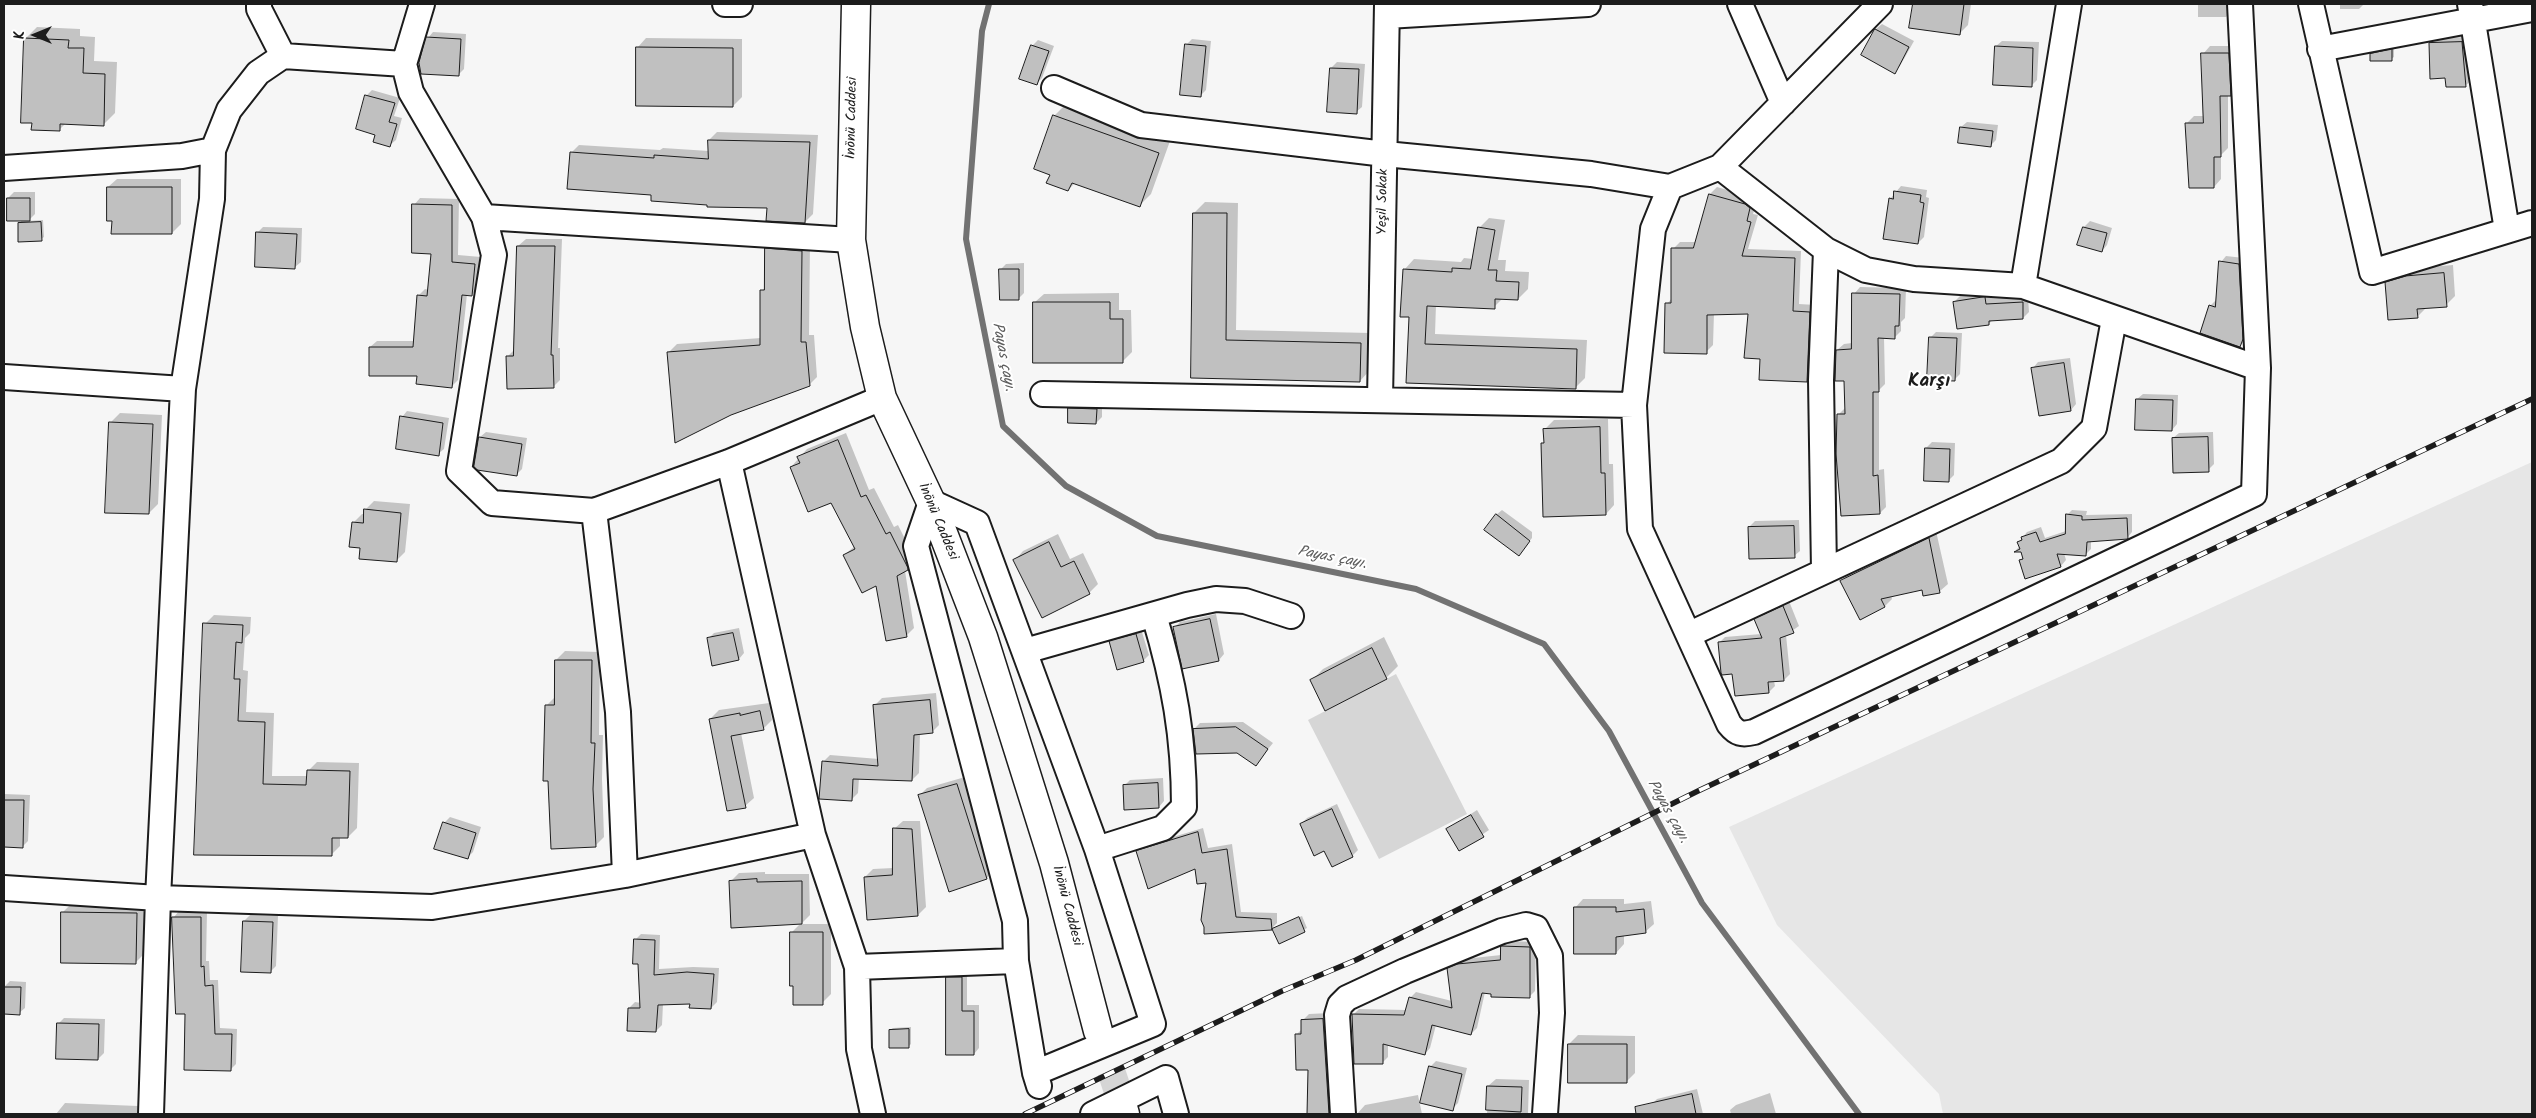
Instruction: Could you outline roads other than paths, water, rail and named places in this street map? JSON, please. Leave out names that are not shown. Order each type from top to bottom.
[{"type":"main road","name":"İnönü Caddesi","points":[[856,4],[850,240],[865,327],[882,398],[931,502],[983,637],[1054,863],[1098,1031]]},
{"type":"street","points":[[259,4],[259,9],[283,56]]},
{"type":"street","points":[[422,4],[404,64],[411,92],[484,217],[494,255],[459,471],[492,503],[594,511],[729,462],[882,398]]},
{"type":"street","points":[[725,4],[740,4]]},
{"type":"street","points":[[1387,10],[1588,4]]},
{"type":"street","points":[[1740,4],[1783,103]]},
{"type":"street","points":[[1054,88],[1142,125],[1385,154],[1591,174],[1670,187],[1720,167],[1880,4]]},
{"type":"street","points":[[2023,286],[2069,4]]},
{"type":"street","points":[[1670,187],[1652,229],[1634,405],[1640,529],[1690,634],[1729,724],[1735,732],[1744,734],[1754,732],[2254,494],[2258,368],[2240,4]]},
{"type":"street","points":[[2311,4],[2372,272],[2532,222]]},
{"type":"street","points":[[2320,49],[2472,13],[2532,9]]},
{"type":"street","name":"Yeşil Sokak","points":[[1380,400],[1387,10]]},
{"type":"street","points":[[2472,13],[2507,230]]},
{"type":"street","points":[[151,1114],[158,898],[184,389],[212,199],[213,150],[229,110],[258,73],[283,56],[404,64]]},
{"type":"street","points":[[4,168],[182,156],[213,150]]},
{"type":"street","points":[[1720,167],[1826,250],[1866,270],[1914,279],[2023,286],[2258,368]]},
{"type":"street","points":[[484,217],[850,240]]},
{"type":"street","points":[[1824,571],[1821,380],[1826,250]]},
{"type":"street","points":[[1690,634],[2061,461],[2094,428],[2114,319]]},
{"type":"street","points":[[4,377],[184,389]]},
{"type":"street","points":[[1043,394],[1634,405]]},
{"type":"street","points":[[729,462],[813,835],[857,967],[860,1049],[873,1114]]},
{"type":"street","points":[[931,502],[977,523],[1026,651],[1097,849],[1152,1024],[1037,1079],[1016,961],[1015,921],[916,546],[931,502]]},
{"type":"street","points":[[594,511],[618,712],[625,875]]},
{"type":"street","points":[[1026,651],[1201,602],[1230,599],[1260,604],[1291,616]]},
{"type":"street","points":[[1097,849],[1163,828],[1184,807],[1184,767],[1179,714],[1154,614]]},
{"type":"street","points":[[4,888],[158,898],[432,907],[625,875],[813,835]]},
{"type":"street","points":[[1343,1114],[1337,1015],[1344,1001],[1405,971],[1502,931],[1526,925],[1536,928],[1550,956],[1552,1013],[1545,1114]]},
{"type":"street","points":[[857,967],[1016,961]]},
{"type":"street","points":[[1093,1114],[1166,1078],[1176,1114]]},
{"type":"waterway","name":"Payas çayı.","points":[[989,4],[982,31],[966,239],[1003,426],[1066,486],[1157,536],[1416,589],[1544,644],[1609,731],[1702,903],[1859,1114]]},
{"type":"tunnel","points":[[1098,1031],[1123,1107]]},
{"type":"railway","points":[[1025,1114],[1282,991],[1356,960],[1700,790],[2532,399]]},
{"type":"district","name":"Karşı","points":[[1929,383]]}]
